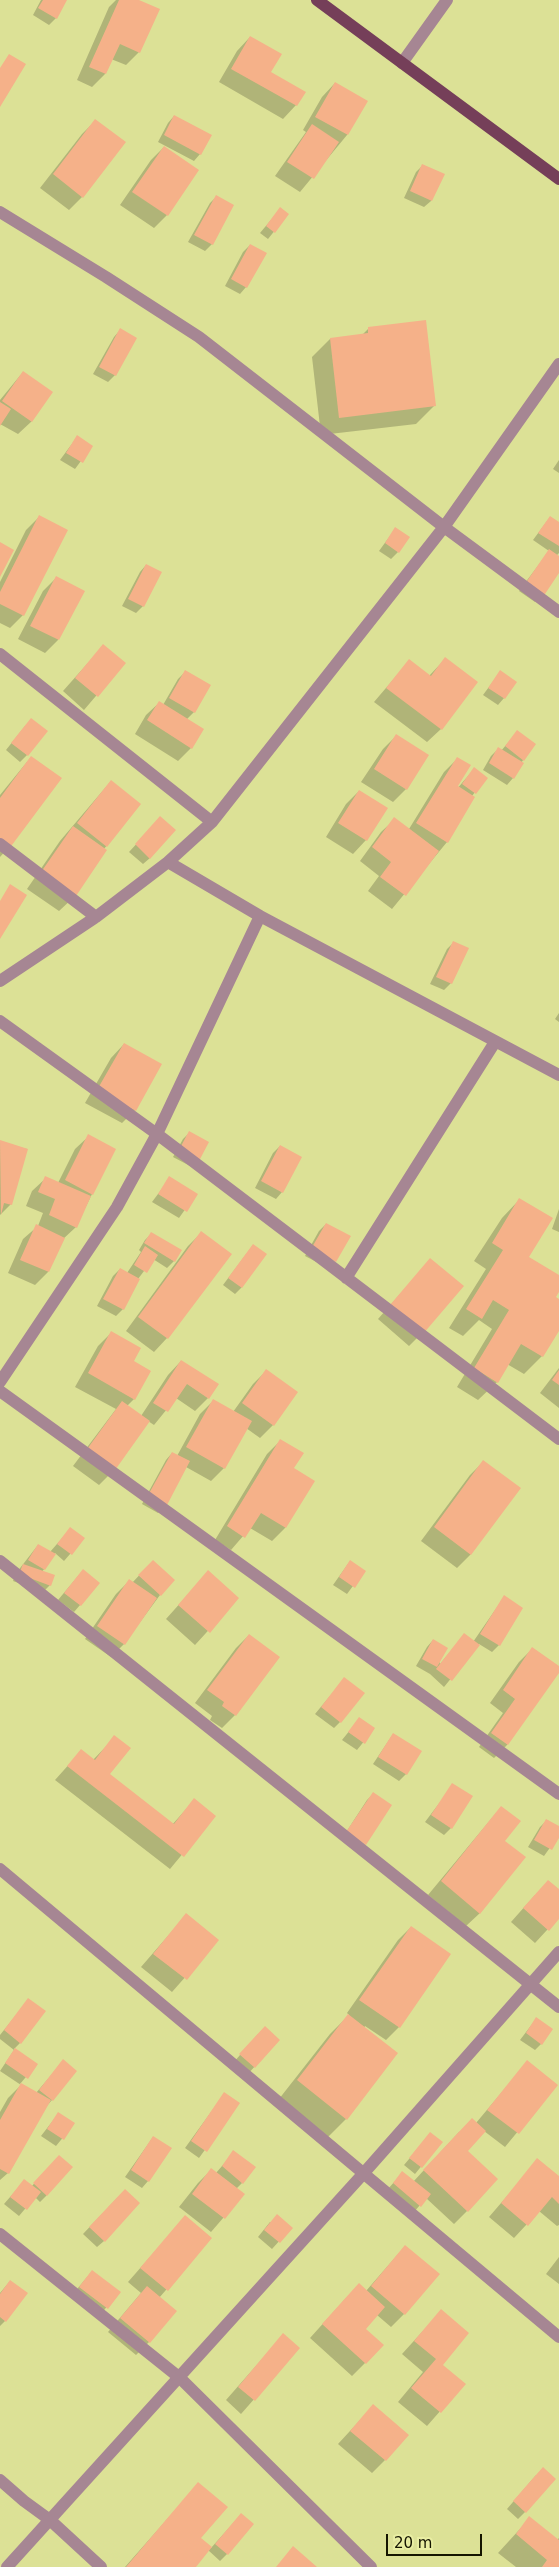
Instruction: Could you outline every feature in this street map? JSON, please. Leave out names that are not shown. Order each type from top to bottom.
[{"type":"main road","points":[[317,0],[559,179]]},
{"type":"street","points":[[402,62],[447,0]]},
{"type":"street","points":[[0,212],[106,276],[199,337],[559,612]]},
{"type":"street","points":[[0,981],[96,917],[168,862],[212,822],[444,526],[559,364]]},
{"type":"street","points":[[0,654],[212,822]]},
{"type":"street","points":[[0,844],[96,917]]},
{"type":"street","points":[[168,862],[260,916],[559,1075]]},
{"type":"street","points":[[0,1382],[117,1207],[157,1134],[260,916]]},
{"type":"street","points":[[0,1021],[157,1134],[559,1439]]},
{"type":"street","points":[[346,1278],[495,1042]]},
{"type":"street","points":[[0,1391],[559,1794]]},
{"type":"street","points":[[0,1562],[559,2007]]},
{"type":"street","points":[[0,1869],[559,2337]]},
{"type":"street","points":[[7,2567],[364,2174],[529,1983],[559,1952]]},
{"type":"street","points":[[0,2234],[180,2378],[371,2567]]},
{"type":"street","points":[[0,2480],[24,2502],[50,2520],[100,2567]]},
{"type":"building","points":[[43,0],[67,0],[57,19],[38,8]]},
{"type":"building","points":[[119,0],[139,0],[160,9],[140,53],[120,44],[106,74],[89,67]]},
{"type":"building","points":[[250,36],[282,54],[271,72],[306,92],[297,106],[231,69]]},
{"type":"building","points":[[9,54],[26,64],[0,107],[0,68]]},
{"type":"building","points":[[335,82],[368,101],[348,135],[315,117]]},
{"type":"building","points":[[174,115],[212,135],[201,155],[164,135]]},
{"type":"building","points":[[95,119],[126,142],[83,198],[53,174]]},
{"type":"building","points":[[312,124],[339,142],[314,179],[287,162]]},
{"type":"building","points":[[164,146],[199,170],[168,216],[132,192]]},
{"type":"building","points":[[422,164],[445,174],[432,201],[410,191]]},
{"type":"building","points":[[216,195],[234,205],[213,245],[194,235]]},
{"type":"building","points":[[280,207],[289,214],[275,233],[266,226]]},
{"type":"building","points":[[250,244],[267,253],[247,288],[231,279]]},
{"type":"building","points":[[426,320],[436,406],[339,418],[330,338],[368,333],[368,327]]},
{"type":"building","points":[[120,328],[137,338],[116,376],[99,367]]},
{"type":"building","points":[[23,371],[53,392],[32,422],[2,401]]},
{"type":"building","points":[[0,402],[11,409],[0,426]]},
{"type":"building","points":[[77,435],[93,446],[83,463],[66,453]]},
{"type":"building","points":[[39,515],[68,530],[24,616],[0,604],[0,592]]},
{"type":"building","points":[[550,516],[559,522],[559,546],[538,533]]},
{"type":"building","points":[[395,527],[410,537],[399,553],[385,543]]},
{"type":"building","points":[[0,542],[14,550],[0,577]]},
{"type":"building","points":[[549,549],[559,556],[559,573],[543,597],[525,584]]},
{"type":"building","points":[[146,564],[162,572],[144,607],[128,599]]},
{"type":"building","points":[[56,576],[85,591],[59,640],[30,626]]},
{"type":"building","points":[[103,644],[126,663],[98,697],[75,678]]},
{"type":"building","points":[[445,657],[478,682],[442,730],[386,688],[409,659],[431,676]]},
{"type":"building","points":[[185,670],[211,685],[195,713],[169,698]]},
{"type":"building","points":[[500,670],[517,682],[505,699],[488,688]]},
{"type":"building","points":[[159,701],[204,729],[192,749],[147,720]]},
{"type":"building","points":[[31,718],[48,731],[28,756],[11,743]]},
{"type":"building","points":[[517,730],[536,744],[524,761],[505,746]]},
{"type":"building","points":[[396,734],[429,755],[407,790],[374,769]]},
{"type":"building","points":[[498,747],[524,763],[514,779],[489,763]]},
{"type":"building","points":[[31,756],[62,778],[9,849],[0,842],[0,798]]},
{"type":"building","points":[[457,757],[471,765],[458,786],[475,797],[448,843],[416,823]]},
{"type":"building","points":[[474,767],[488,778],[476,794],[462,784]]},
{"type":"building","points":[[111,780],[141,804],[107,847],[77,823]]},
{"type":"building","points":[[359,790],[388,808],[367,841],[338,823]]},
{"type":"building","points":[[160,816],[176,830],[150,859],[135,844]]},
{"type":"building","points":[[394,817],[439,851],[406,896],[380,877],[391,862],[372,847]]},
{"type":"building","points":[[73,826],[107,850],[74,899],[39,875]]},
{"type":"building","points":[[10,884],[27,895],[0,939],[0,901]]},
{"type":"building","points":[[453,941],[469,948],[452,984],[436,977]]},
{"type":"building","points":[[124,1043],[162,1064],[136,1111],[97,1090]]},
{"type":"building","points":[[189,1131],[209,1142],[199,1161],[179,1150]]},
{"type":"building","points":[[88,1134],[116,1149],[93,1195],[65,1180]]},
{"type":"building","points":[[0,1140],[28,1149],[12,1205],[4,1203],[1,1215]]},
{"type":"building","points":[[280,1145],[302,1157],[283,1193],[261,1181]]},
{"type":"building","points":[[45,1176],[91,1196],[77,1228],[49,1215],[55,1199],[38,1192]]},
{"type":"building","points":[[169,1176],[198,1194],[187,1212],[158,1194]]},
{"type":"building","points":[[519,1198],[553,1218],[529,1257],[559,1275],[559,1292],[556,1297],[559,1299],[559,1331],[543,1357],[521,1344],[498,1383],[474,1368],[509,1310],[493,1300],[482,1319],[466,1309],[503,1250],[492,1243]]},
{"type":"building","points":[[326,1223],[351,1236],[336,1262],[311,1249]]},
{"type":"building","points":[[36,1224],[65,1238],[49,1272],[20,1260]]},
{"type":"building","points":[[201,1231],[232,1254],[168,1339],[138,1317]]},
{"type":"building","points":[[151,1232],[182,1250],[175,1262],[144,1243]]},
{"type":"building","points":[[253,1244],[267,1254],[242,1288],[228,1278]]},
{"type":"building","points":[[145,1246],[158,1255],[147,1273],[134,1265]]},
{"type":"building","points":[[430,1258],[464,1286],[423,1334],[390,1305]]},
{"type":"building","points":[[120,1268],[140,1279],[124,1310],[103,1299]]},
{"type":"building","points":[[111,1331],[141,1348],[134,1361],[151,1371],[135,1400],[88,1373]]},
{"type":"building","points":[[181,1360],[219,1384],[209,1399],[187,1384],[168,1412],[153,1403]]},
{"type":"building","points":[[266,1369],[298,1392],[274,1426],[242,1403]]},
{"type":"building","points":[[559,1370],[559,1385],[552,1380]]},
{"type":"building","points":[[213,1399],[252,1421],[225,1469],[186,1447]]},
{"type":"building","points":[[122,1401],[150,1421],[113,1473],[85,1452]]},
{"type":"building","points":[[280,1439],[304,1453],[294,1468],[315,1481],[286,1528],[261,1513],[245,1538],[227,1526]]},
{"type":"building","points":[[172,1452],[190,1461],[166,1507],[147,1497]]},
{"type":"building","points":[[483,1460],[521,1488],[471,1555],[434,1527]]},
{"type":"building","points":[[70,1527],[85,1538],[72,1555],[57,1544]]},
{"type":"building","points":[[38,1544],[56,1554],[45,1570],[28,1560]]},
{"type":"building","points":[[153,1560],[175,1580],[161,1596],[138,1575]]},
{"type":"building","points":[[350,1560],[366,1571],[355,1588],[339,1577]]},
{"type":"building","points":[[23,1564],[55,1575],[51,1586],[19,1574]]},
{"type":"building","points":[[83,1569],[100,1583],[81,1606],[64,1593]]},
{"type":"building","points":[[208,1570],[239,1598],[210,1633],[178,1605]]},
{"type":"building","points":[[129,1579],[157,1598],[125,1645],[97,1626]]},
{"type":"building","points":[[504,1595],[523,1608],[500,1646],[480,1634]]},
{"type":"building","points":[[464,1633],[480,1645],[452,1681],[436,1669]]},
{"type":"building","points":[[249,1634],[280,1657],[236,1716],[222,1706],[224,1702],[207,1690]]},
{"type":"building","points":[[433,1639],[448,1648],[437,1667],[422,1659]]},
{"type":"building","points":[[532,1647],[559,1666],[559,1673],[508,1745],[491,1733],[515,1699],[503,1690]]},
{"type":"building","points":[[344,1677],[365,1693],[341,1723],[321,1707]]},
{"type":"building","points":[[359,1717],[375,1728],[365,1744],[348,1732]]},
{"type":"building","points":[[393,1733],[422,1751],[407,1775],[378,1757]]},
{"type":"building","points":[[114,1735],[131,1748],[110,1774],[174,1824],[194,1798],[216,1816],[184,1857],[67,1766],[81,1749],[95,1760]]},
{"type":"building","points":[[452,1783],[473,1796],[452,1829],[431,1815]]},
{"type":"building","points":[[373,1792],[392,1805],[366,1845],[346,1832]]},
{"type":"building","points":[[501,1806],[521,1821],[505,1841],[526,1857],[480,1914],[441,1881]]},
{"type":"building","points":[[546,1819],[559,1826],[559,1838],[552,1850],[534,1840]]},
{"type":"building","points":[[548,1880],[559,1889],[559,1919],[549,1931],[523,1908]]},
{"type":"building","points":[[186,1913],[219,1940],[187,1980],[153,1954]]},
{"type":"building","points":[[411,1926],[451,1954],[400,2028],[359,2000]]},
{"type":"building","points":[[28,1998],[46,2011],[21,2044],[4,2030]]},
{"type":"building","points":[[348,2014],[398,2053],[347,2120],[297,2080]]},
{"type":"building","points":[[536,2017],[553,2029],[542,2045],[526,2033]]},
{"type":"building","points":[[265,2026],[280,2040],[255,2068],[239,2054]]},
{"type":"building","points":[[15,2048],[38,2064],[28,2079],[5,2063]]},
{"type":"building","points":[[63,2059],[77,2071],[53,2101],[39,2090]]},
{"type":"building","points":[[527,2060],[558,2085],[519,2134],[487,2110]]},
{"type":"building","points":[[21,2083],[51,2100],[9,2174],[0,2169],[0,2120]]},
{"type":"building","points":[[224,2092],[240,2103],[207,2152],[191,2141]]},
{"type":"building","points":[[58,2112],[75,2123],[64,2140],[47,2129]]},
{"type":"building","points":[[472,2118],[486,2131],[468,2151],[498,2179],[468,2212],[423,2170]]},
{"type":"building","points":[[430,2132],[443,2142],[422,2168],[409,2158]]},
{"type":"building","points":[[153,2136],[172,2148],[149,2182],[131,2170]]},
{"type":"building","points":[[233,2150],[256,2167],[243,2184],[222,2166]]},
{"type":"building","points":[[59,2155],[73,2167],[47,2196],[33,2183]]},
{"type":"building","points":[[537,2158],[559,2176],[559,2204],[552,2197],[528,2226],[501,2203]]},
{"type":"building","points":[[211,2168],[245,2194],[225,2219],[192,2194]]},
{"type":"building","points":[[402,2171],[431,2194],[421,2207],[393,2183]]},
{"type":"building","points":[[24,2179],[41,2192],[27,2210],[10,2197]]},
{"type":"building","points":[[125,2189],[140,2203],[105,2242],[89,2227]]},
{"type":"building","points":[[277,2214],[293,2228],[280,2243],[264,2230]]},
{"type":"building","points":[[185,2215],[212,2238],[168,2291],[140,2268]]},
{"type":"building","points":[[405,2245],[440,2274],[405,2315],[371,2286]]},
{"type":"building","points":[[92,2270],[121,2292],[108,2309],[79,2287]]},
{"type":"building","points":[[10,2280],[28,2293],[6,2322],[0,2317],[0,2294]]},
{"type":"building","points":[[359,2283],[385,2307],[366,2329],[384,2345],[366,2364],[322,2324]]},
{"type":"building","points":[[147,2286],[177,2311],[150,2343],[120,2318]]},
{"type":"building","points":[[441,2309],[469,2333],[443,2365],[466,2384],[441,2413],[411,2388],[436,2359],[414,2341]]},
{"type":"building","points":[[283,2333],[300,2348],[255,2401],[238,2387]]},
{"type":"building","points":[[373,2404],[409,2435],[386,2461],[350,2431]]},
{"type":"building","points":[[543,2467],[556,2479],[526,2513],[513,2501]]},
{"type":"building","points":[[198,2482],[228,2507],[201,2538],[212,2547],[196,2567],[126,2567]]},
{"type":"building","points":[[241,2513],[254,2524],[228,2555],[215,2544]]},
{"type":"building","points":[[529,2516],[559,2540],[559,2567],[542,2567],[547,2560],[516,2534]]},
{"type":"building","points":[[293,2546],[317,2567],[276,2567]]}]
